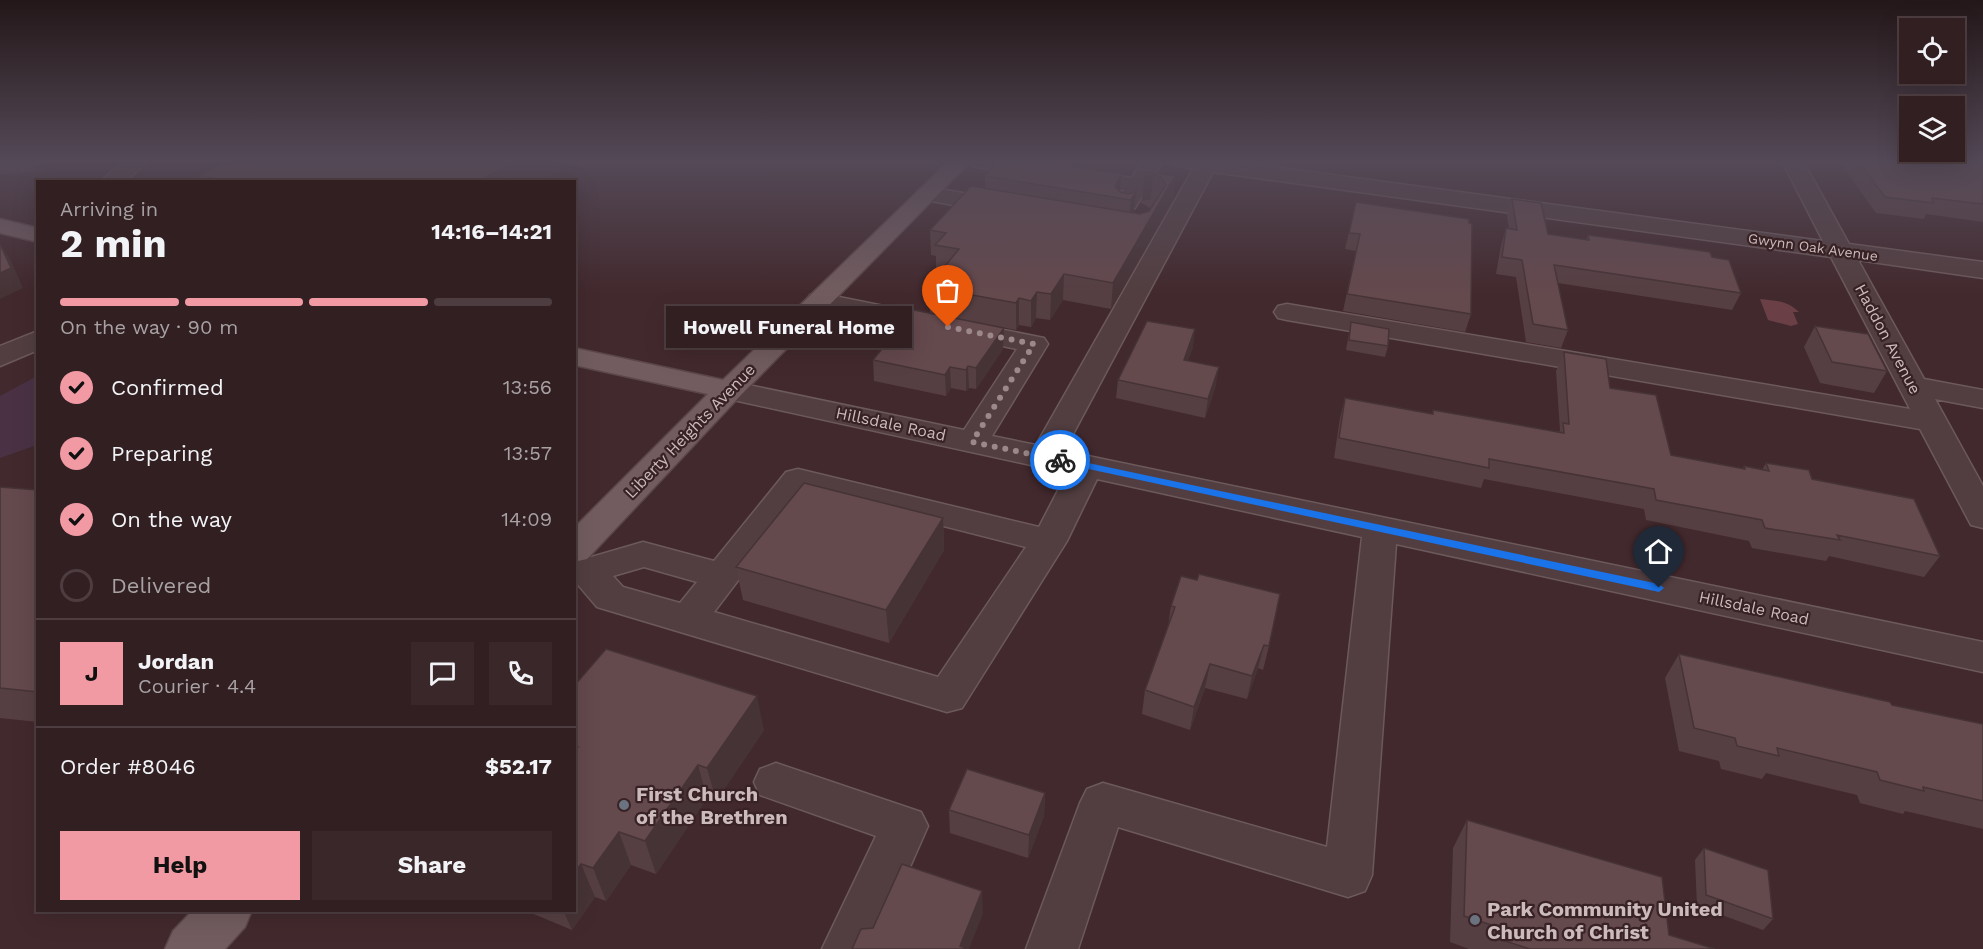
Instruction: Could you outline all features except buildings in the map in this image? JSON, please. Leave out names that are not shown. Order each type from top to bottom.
[{"type":"main road","name":"Liberty Heights Avenue","points":[[579,562],[729,390],[917,205]]},
{"type":"main road","points":[[0,226],[36,235]]},
{"type":"main road","name":"Hillsdale Road","points":[[576,356],[729,390]]},
{"type":"main road","points":[[191,949],[225,912]]},
{"type":"street","points":[[1113,225],[1125,205]]},
{"type":"street","points":[[1045,457],[1184,205]]},
{"type":"street","name":"Gwynn Oak Avenue","points":[[1524,205],[1837,245],[1983,259]]},
{"type":"street","name":"Gwynn Oak Avenue","points":[[1562,205],[1837,245],[1983,270]]},
{"type":"street","name":"Haddon Avenue","points":[[1816,205],[1932,422],[1968,463],[1983,517]]},
{"type":"street","points":[[819,301],[1034,344],[972,442]]},
{"type":"street","points":[[1287,311],[1932,422]]},
{"type":"street","points":[[0,357],[36,340]]},
{"type":"street","points":[[1913,386],[1983,399]]},
{"type":"street","name":"Hillsdale Road","points":[[729,390],[1983,657]]},
{"type":"street","points":[[579,562],[610,597],[947,696],[1048,541],[1087,466]]},
{"type":"street","points":[[688,619],[798,479],[1048,541]]},
{"type":"street","points":[[1052,949],[1103,803],[1348,875],[1380,529]]},
{"type":"street","points":[[579,562],[643,554],[722,576]]},
{"type":"street","points":[[776,782],[904,826],[848,949]]},
{"type":"shaded area","points":[[1760,299],[1781,302],[1795,308],[1799,312],[1793,312],[1798,324],[1791,326],[1768,320]]},
{"type":"shaded area","points":[[36,377],[36,445],[0,458],[0,396]]},
{"type":"way so far","points":[[948,327],[1034,344],[972,442],[1060,460]]},
{"type":"place","name":"Howell Funeral Home","points":[[948,327]]},
{"type":"place","name":"First Church of the Brethren","points":[[624,805]]},
{"type":"place","name":"Park Community United Church of Christ","points":[[1475,920]]},
{"type":"route","points":[[1060,460],[1659,588]]}]
